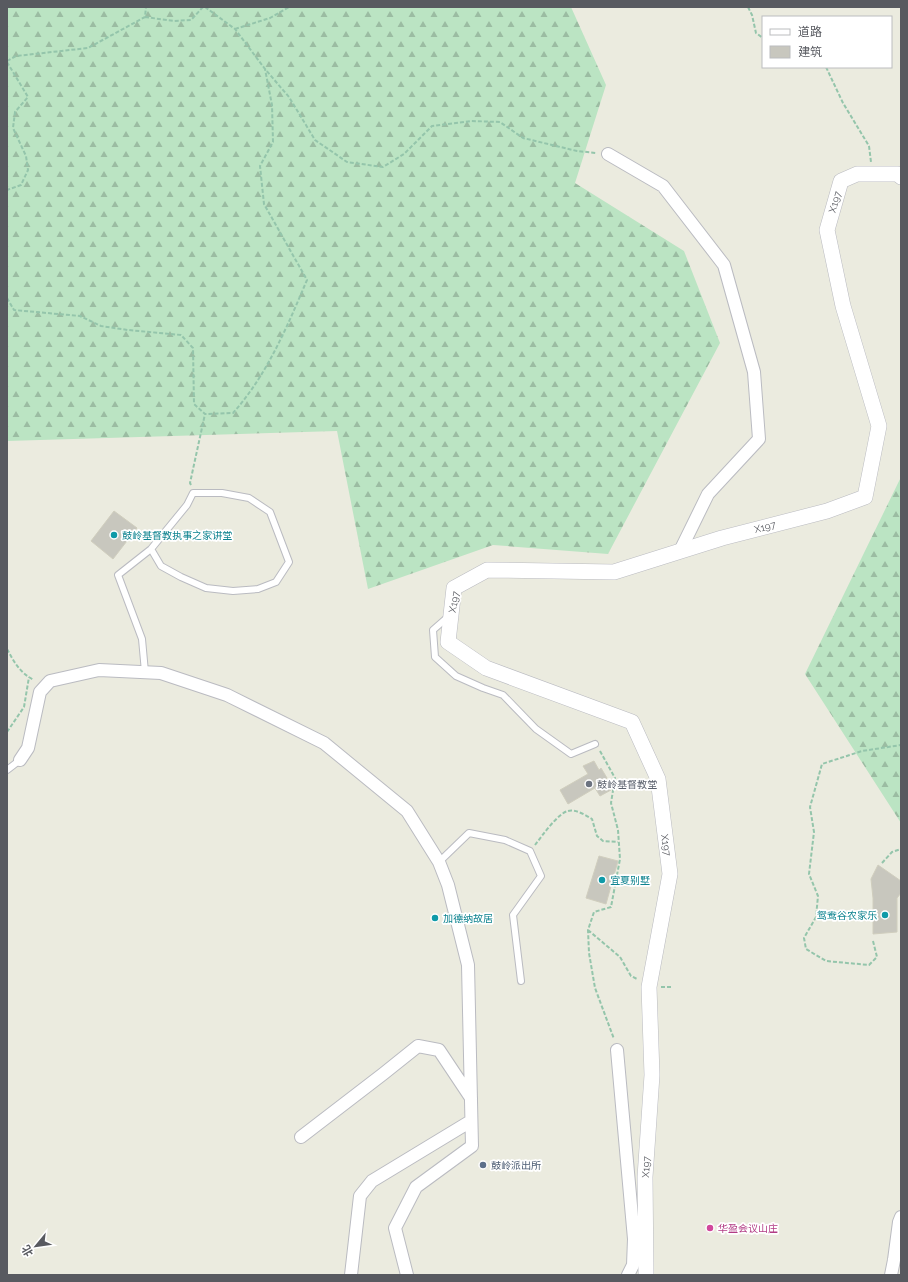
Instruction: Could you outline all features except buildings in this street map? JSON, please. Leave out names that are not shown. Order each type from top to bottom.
[{"type":"street","points":[[608,154],[663,186],[724,265],[754,372],[759,439],[708,494],[680,551]]},
{"type":"street","name":"X197","points":[[646,1272],[645,1177],[652,1075],[649,987],[670,874],[658,779],[632,722],[486,668],[448,642],[454,588],[487,570],[614,572],[722,538],[827,511],[865,497],[879,426],[843,306],[827,230],[841,181],[857,174],[872,173],[898,174],[901,177]]},
{"type":"street","points":[[20,760],[28,748],[40,692],[50,681],[99,670],[160,673],[227,695],[324,743],[407,811],[439,862],[448,885],[468,965],[472,1146],[416,1187],[395,1228],[407,1275]]},
{"type":"street","points":[[301,1136],[418,1046],[439,1050],[471,1098]]},
{"type":"street","points":[[617,1050],[634,1239],[633,1265],[628,1275]]},
{"type":"street","points":[[351,1275],[360,1196],[372,1181],[471,1121]]},
{"type":"street","points":[[891,1275],[901,1217]]},
{"type":"street","points":[[634,1239],[646,1272]]},
{"type":"lane","points":[[145,672],[142,639],[118,575],[151,549],[183,510],[193,493],[222,493],[249,498],[270,512],[289,562],[276,582],[258,589],[233,591],[206,588],[181,577],[161,566],[151,549]]},
{"type":"lane","points":[[451,613],[433,630],[435,657],[456,676],[503,695],[536,729],[571,754],[595,744]]},
{"type":"lane","points":[[7,770],[20,760]]},
{"type":"lane","points":[[439,862],[469,833],[505,840],[530,851],[541,876],[512,915],[521,981]]},
{"type":"path","points":[[145,17],[146,7]]},
{"type":"path","points":[[7,190],[21,185],[28,170],[26,156],[13,128],[15,112],[28,97],[7,61],[16,56],[88,48],[145,17],[174,21],[190,20],[204,7],[235,29],[265,69],[289,97],[315,140],[347,162],[383,167],[404,154],[432,126],[471,121],[500,122],[523,138],[577,151],[608,154]]},
{"type":"path","points":[[235,29],[270,18],[289,7]]},
{"type":"path","points":[[748,7],[752,15],[756,33],[762,37]]},
{"type":"path","points":[[826,68],[843,103],[869,146],[872,173]]},
{"type":"path","points":[[7,298],[14,310],[80,316],[101,326],[181,335],[193,348],[194,404],[205,414],[233,413],[247,398],[267,366],[295,309],[307,280],[264,204],[260,166],[273,142],[272,105],[265,69]]},
{"type":"path","points":[[193,493],[190,483],[205,414]]},
{"type":"path","points":[[7,649],[17,667],[29,677],[46,686]]},
{"type":"path","points":[[7,732],[24,707],[29,677]]},
{"type":"path","points":[[595,744],[605,758],[615,778],[611,803],[618,830],[620,858],[611,907],[594,912],[588,930],[589,953],[595,988],[617,1050]]},
{"type":"path","points":[[873,941],[877,957],[869,965],[826,961],[806,950],[804,938],[816,917],[818,896],[808,874],[814,832],[810,807],[822,764],[862,751],[901,745]]},
{"type":"path","points":[[530,851],[560,816],[568,810],[582,813],[592,819],[597,836],[603,841],[618,842]]},
{"type":"path","points":[[882,863],[892,852],[901,849]]},
{"type":"path","points":[[588,930],[620,957],[631,976],[649,987],[671,987]]},
{"type":"green space","points":[[7,7],[571,7],[606,85],[575,183],[684,251],[720,343],[608,554],[493,545],[368,589],[337,431],[7,441]]},
{"type":"green space","points":[[901,477],[901,823],[805,674]]},
{"type":"place","name":"鼓岭基督教执事之家讲堂","points":[[114,535]]},
{"type":"place","name":"鼓岭基督教堂","points":[[589,784]]},
{"type":"place","name":"宜夏别墅","points":[[602,880]]},
{"type":"place","name":"鸳鸯谷农家乐","points":[[885,915]]},
{"type":"place","name":"加德纳故居","points":[[435,918]]},
{"type":"place","name":"鼓岭派出所","points":[[483,1165]]},
{"type":"place","name":"华盈会议山庄","points":[[710,1228]]}]
